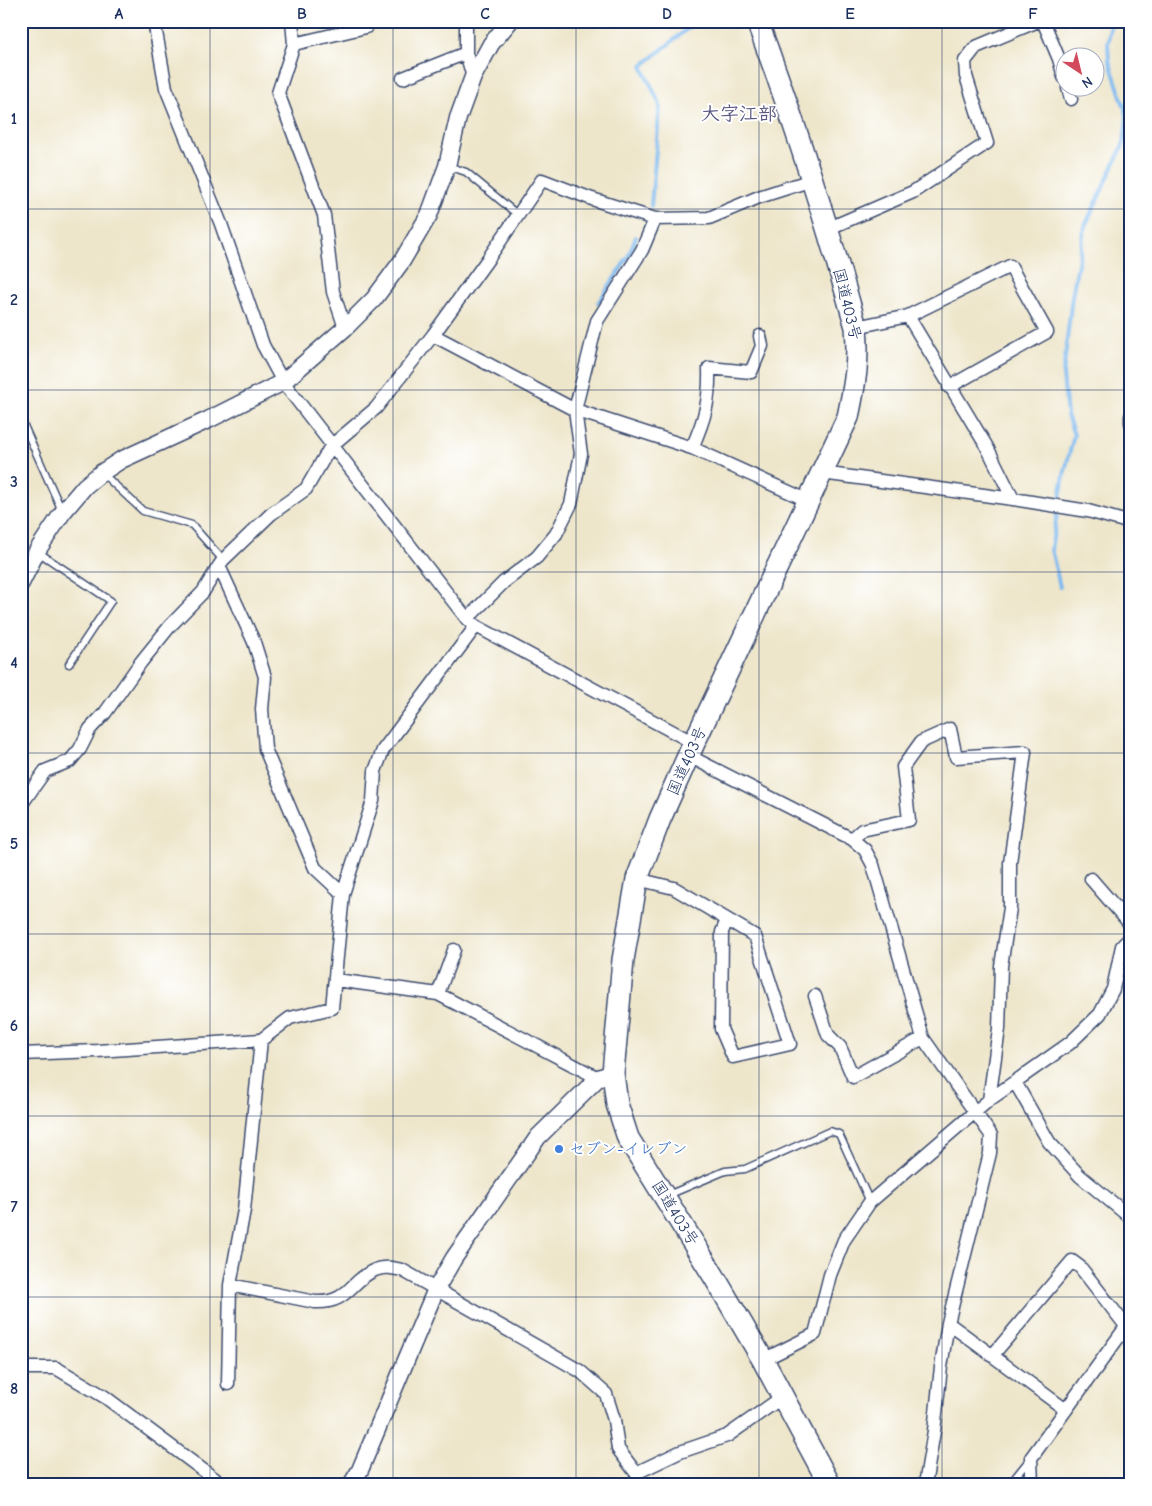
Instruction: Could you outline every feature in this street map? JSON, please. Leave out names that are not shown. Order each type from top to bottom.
[{"type":"highway","name":"国道403号","points":[[757,21],[781,85],[812,180],[856,327],[858,350],[856,380],[848,417],[691,750],[660,818],[637,878],[605,1075],[628,1138],[764,1360],[830,1485]]},
{"type":"street","points":[[154,21],[166,88],[221,224],[263,345],[283,382],[331,446],[472,622],[691,750],[852,839],[865,850],[873,865],[923,1038],[991,1135],[990,1153],[948,1323],[925,1485]]},
{"type":"street","points":[[292,21],[294,44],[278,93],[324,215],[333,292],[345,328]]},
{"type":"street","points":[[466,21],[466,53],[473,77]]},
{"type":"street","points":[[21,583],[37,552],[63,512],[85,486],[101,472],[121,460],[208,420],[283,382],[345,328],[374,299],[402,261],[429,216],[447,166],[458,118],[473,77],[491,44],[510,21]]},
{"type":"street","points":[[827,229],[913,192],[988,143],[966,76],[965,60],[976,47],[1038,21]]},
{"type":"street","points":[[1043,21],[1054,48]]},
{"type":"street","points":[[294,44],[366,26]]},
{"type":"street","points":[[403,78],[466,53]]},
{"type":"street","points":[[21,805],[45,771],[70,761],[80,749],[90,728],[105,713],[141,662],[170,626],[203,592],[221,563],[271,514],[306,489],[331,446],[376,408],[433,335],[542,180],[592,199],[655,219],[709,218],[759,197],[812,180]]},
{"type":"street","points":[[21,1054],[97,1052],[261,1040],[290,1018],[332,1008],[343,894],[373,801],[375,771],[383,750],[472,622],[504,582],[537,557],[556,534],[571,504],[581,454],[575,410],[597,321],[642,250],[655,219]]},
{"type":"street","points":[[856,327],[908,316],[1010,266],[1047,332],[949,387]]},
{"type":"street","points":[[908,316],[949,387],[987,447],[1013,499]]},
{"type":"street","points":[[433,335],[575,410],[692,448],[808,501]]},
{"type":"street","points":[[692,448],[704,420],[710,390],[710,368],[751,372],[762,346],[760,336]]},
{"type":"street","points":[[1131,416],[1131,423]]},
{"type":"street","points":[[822,473],[1088,510],[1131,522]]},
{"type":"street","points":[[221,563],[254,642],[265,677],[262,709],[265,749],[314,868],[343,894]]},
{"type":"street","points":[[852,839],[862,830],[909,820],[903,767],[921,742],[950,729],[956,757],[1025,752],[1010,863],[1010,908],[1001,966],[999,1029],[989,1100]]},
{"type":"street","points":[[637,878],[674,888],[755,936],[790,1044],[733,1056],[721,1029],[722,932],[727,920]]},
{"type":"street","points":[[1091,879],[1131,925]]},
{"type":"street","points":[[764,1360],[815,1334],[830,1275],[844,1240],[870,1202],[989,1100],[1070,1043],[1100,1014],[1113,989],[1122,946],[1131,937]]},
{"type":"street","points":[[438,994],[454,950]]},
{"type":"street","points":[[336,980],[438,994],[605,1075],[538,1138],[454,1258],[436,1289],[360,1470],[351,1485]]},
{"type":"street","points":[[815,996],[828,1035],[840,1047],[853,1077],[923,1038]]},
{"type":"street","points":[[228,1384],[230,1285],[244,1210],[261,1040]]},
{"type":"street","points":[[1016,1082],[1050,1142],[1080,1176],[1131,1218]]},
{"type":"street","points":[[992,1356],[1072,1261],[1080,1267],[1129,1323],[1031,1458],[1032,1485]]},
{"type":"street","points":[[230,1285],[328,1303],[339,1298],[376,1270],[387,1268],[402,1270],[572,1366],[586,1376],[606,1394],[614,1420],[618,1449],[636,1473],[680,1452],[727,1436],[784,1396]]},
{"type":"street","points":[[948,1323],[1066,1410]]},
{"type":"street","points":[[21,1368],[56,1368],[97,1392],[224,1485]]},
{"type":"lane","points":[[447,166],[466,172],[518,215]]},
{"type":"lane","points":[[21,419],[63,512]]},
{"type":"lane","points":[[101,472],[143,511],[192,525],[221,563]]},
{"type":"lane","points":[[37,552],[111,601],[68,664]]},
{"type":"lane","points":[[665,1196],[725,1172],[745,1169],[830,1131],[839,1134],[870,1202]]},
{"type":"lane","points":[[1009,1485],[1031,1458]]},
{"type":"waterway","points":[[651,206],[660,105],[642,66],[697,21]]},
{"type":"waterway","points":[[1060,587],[1051,549],[1064,475],[1074,435],[1067,415],[1063,375],[1072,296],[1085,226],[1124,143],[1127,115],[1109,60],[1108,44],[1111,21]]},
{"type":"waterway","points":[[598,303],[628,257],[636,237]]},
{"type":"place","name":"セブン-イレブン","points":[[559,1149]]},
{"type":"district","name":"大字江部","points":[[739,114]]}]
